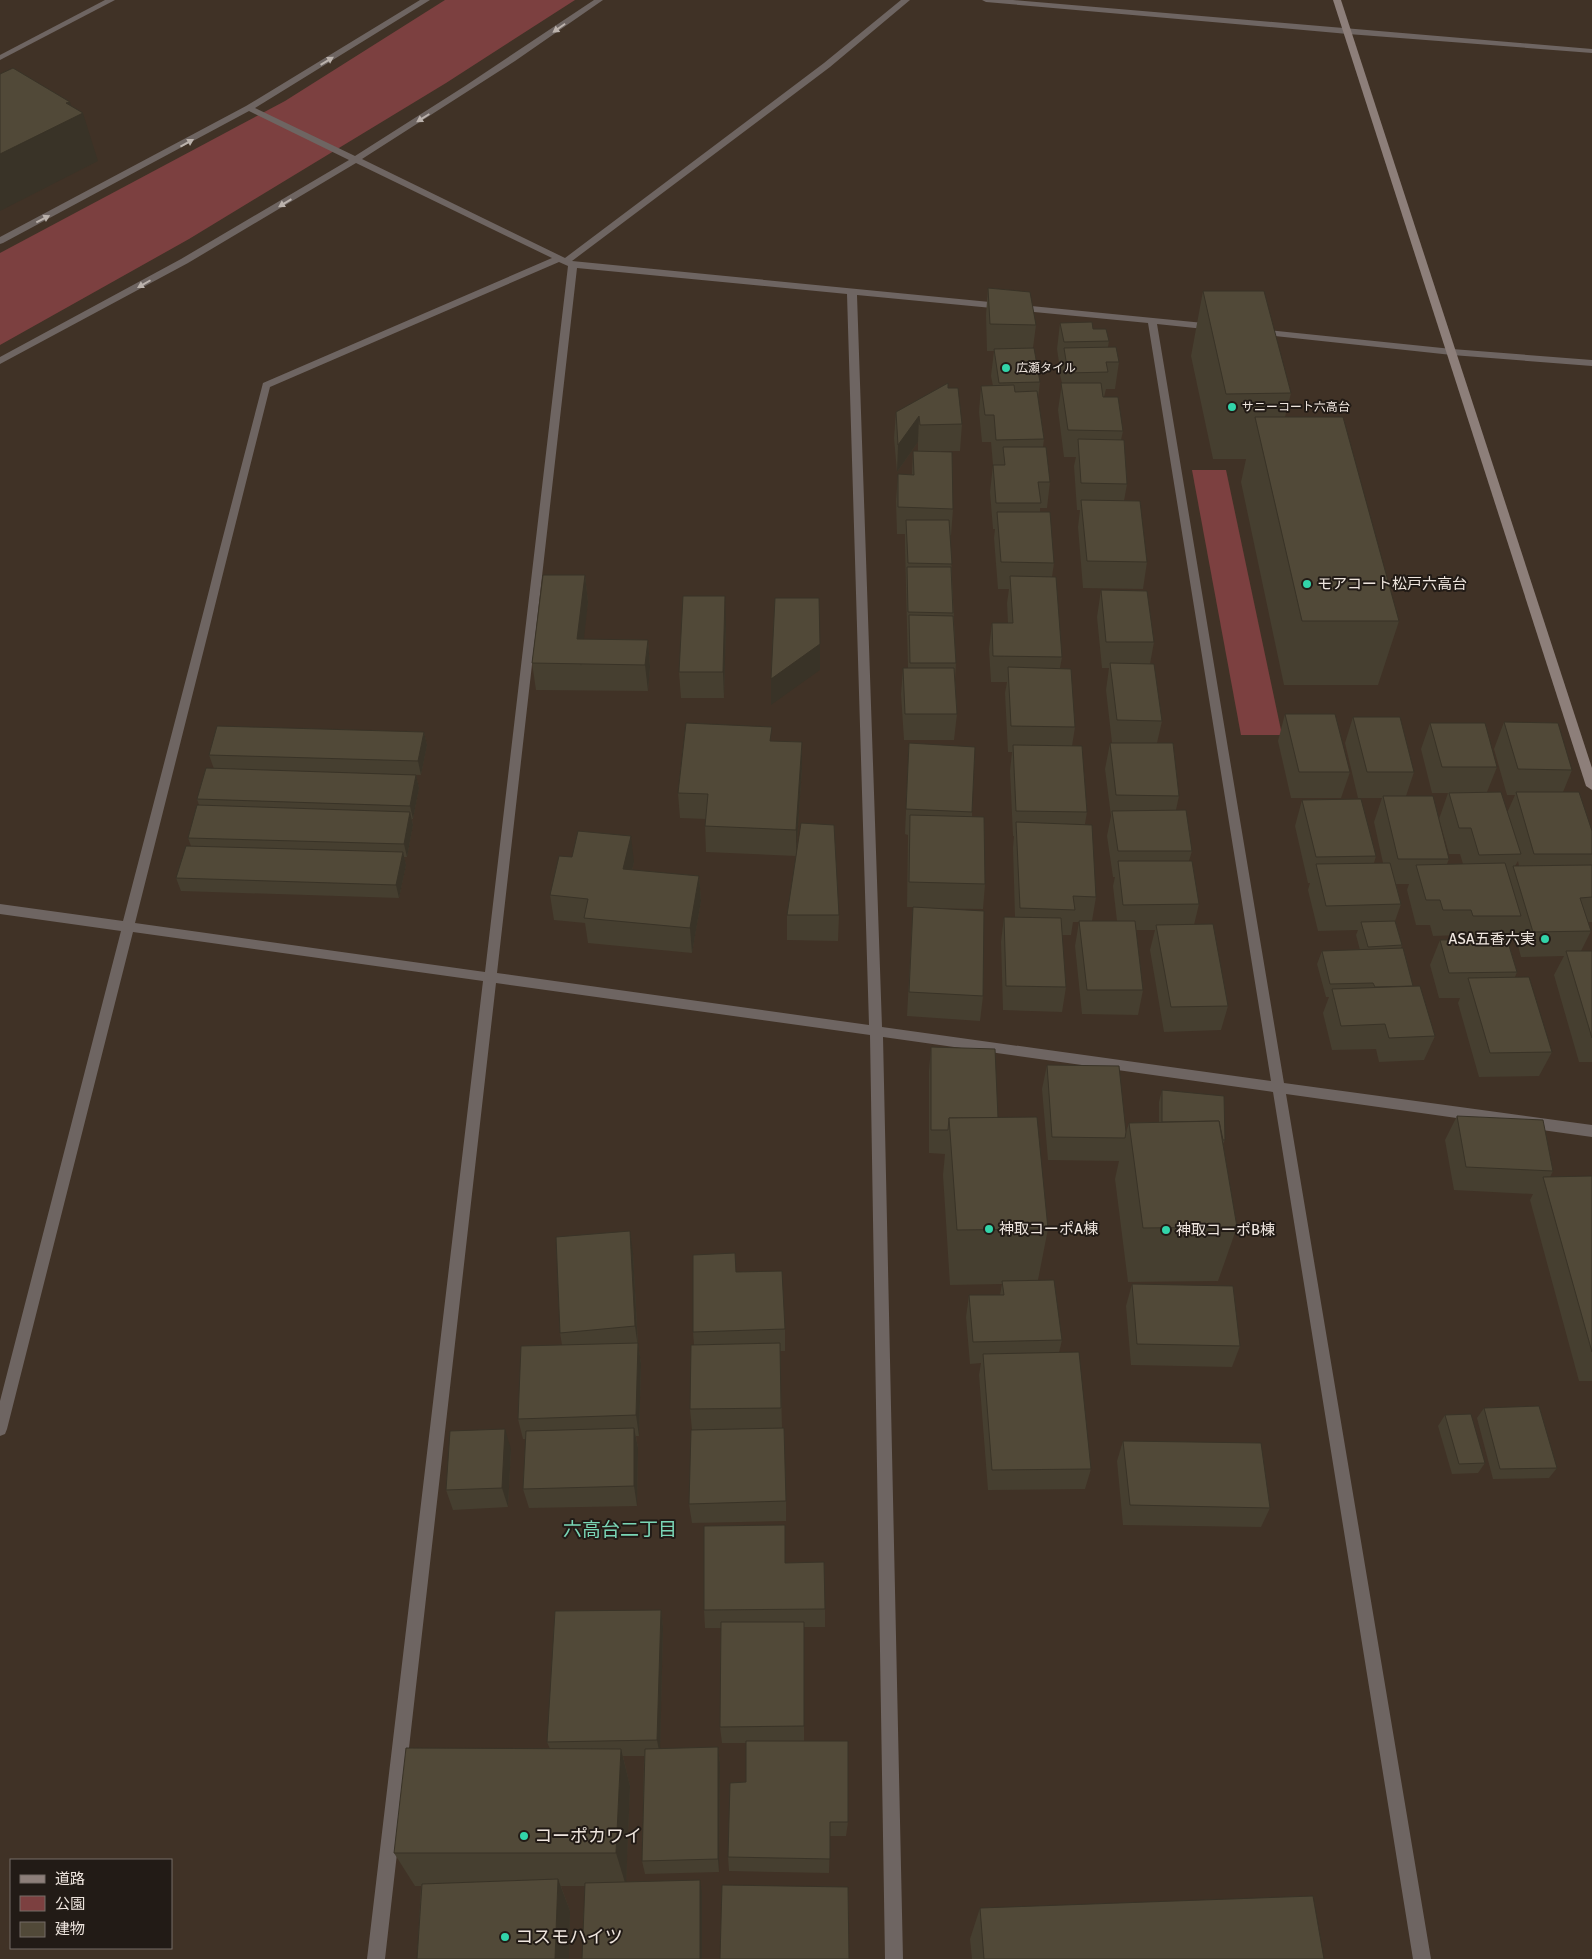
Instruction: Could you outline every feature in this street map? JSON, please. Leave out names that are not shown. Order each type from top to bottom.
[{"type":"street","points":[[0,58],[111,0]]},
{"type":"street","points":[[0,241],[249,108],[426,0]]},
{"type":"street","points":[[0,362],[132,291],[356,160],[440,107],[599,0]]},
{"type":"street","points":[[0,1429],[266,385],[567,262],[828,64],[906,0]]},
{"type":"street","points":[[986,0],[1348,32],[1592,50]]},
{"type":"street","points":[[1337,0],[1592,786]]},
{"type":"street","points":[[249,108],[567,262],[1220,328]]},
{"type":"street","points":[[376,1959],[490,977],[567,262]]},
{"type":"street","points":[[852,292],[876,1031],[894,1959]]},
{"type":"street","points":[[1152,321],[1422,1959]]},
{"type":"street","points":[[1249,331],[1452,352],[1592,363]]},
{"type":"street","points":[[0,909],[1592,1131]]},
{"type":"green space","points":[[445,0],[575,0],[446,83],[189,239],[0,345],[0,253],[285,101]]},
{"type":"green space","points":[[1192,470],[1226,470],[1282,735],[1241,735]]},
{"type":"building","points":[[13,68],[70,102],[66,103],[83,113],[0,154],[0,74]]},
{"type":"building","points":[[988,288],[1030,292],[1036,325],[990,324]]},
{"type":"building","points":[[1203,291],[1264,291],[1291,393],[1226,394]]},
{"type":"building","points":[[1092,322],[1093,329],[1106,329],[1109,341],[1064,342],[1060,323]]},
{"type":"building","points":[[1116,347],[1119,362],[1106,362],[1108,372],[1068,373],[1064,348]]},
{"type":"building","points":[[1034,348],[1040,382],[999,383],[994,349]]},
{"type":"building","points":[[948,383],[948,388],[958,388],[962,424],[920,425],[919,416],[898,445],[896,412]]},
{"type":"building","points":[[1061,383],[1101,383],[1103,397],[1118,397],[1123,431],[1068,430]]},
{"type":"building","points":[[1014,385],[1015,392],[1037,391],[1044,439],[996,440],[994,415],[985,415],[981,386]]},
{"type":"building","points":[[1255,417],[1343,417],[1399,621],[1302,621]]},
{"type":"building","points":[[1078,439],[1124,440],[1127,484],[1081,483]]},
{"type":"building","points":[[1003,447],[1046,447],[1050,482],[1038,482],[1041,503],[996,503],[993,465],[1005,465]]},
{"type":"building","points":[[913,451],[952,452],[953,509],[898,507],[898,474],[914,475]]},
{"type":"building","points":[[1081,500],[1140,501],[1147,562],[1087,561]]},
{"type":"building","points":[[997,512],[1050,512],[1054,563],[1001,562]]},
{"type":"building","points":[[906,520],[949,520],[952,564],[908,563]]},
{"type":"building","points":[[907,567],[951,567],[953,613],[908,612]]},
{"type":"building","points":[[543,575],[585,575],[577,639],[648,640],[645,665],[532,663]]},
{"type":"building","points":[[1010,576],[1056,577],[1062,657],[993,656],[992,623],[1013,623]]},
{"type":"building","points":[[1101,590],[1147,591],[1154,642],[1106,642]]},
{"type":"building","points":[[683,596],[725,596],[723,672],[679,672]]},
{"type":"building","points":[[775,598],[819,598],[820,644],[771,679]]},
{"type":"building","points":[[909,615],[953,616],[956,663],[910,663]]},
{"type":"building","points":[[1110,663],[1154,664],[1162,721],[1117,720]]},
{"type":"building","points":[[1008,667],[1071,669],[1075,727],[1011,726]]},
{"type":"building","points":[[903,668],[954,668],[957,714],[905,714]]},
{"type":"building","points":[[1285,714],[1335,714],[1350,772],[1299,772]]},
{"type":"building","points":[[1353,717],[1400,717],[1414,772],[1367,772]]},
{"type":"building","points":[[1504,722],[1558,723],[1572,770],[1518,769]]},
{"type":"building","points":[[686,723],[772,727],[770,741],[802,742],[796,830],[705,826],[708,794],[678,793]]},
{"type":"building","points":[[1430,723],[1485,723],[1497,767],[1442,767]]},
{"type":"building","points":[[217,726],[424,732],[418,761],[209,755]]},
{"type":"building","points":[[909,743],[975,747],[972,812],[906,809]]},
{"type":"building","points":[[1110,743],[1173,743],[1179,796],[1116,795]]},
{"type":"building","points":[[1013,745],[1082,746],[1087,812],[1016,811]]},
{"type":"building","points":[[206,768],[416,775],[410,806],[197,799]]},
{"type":"building","points":[[1501,792],[1521,854],[1479,855],[1471,828],[1459,828],[1449,793]]},
{"type":"building","points":[[1516,792],[1579,792],[1592,831],[1592,854],[1534,854]]},
{"type":"building","points":[[1383,796],[1433,796],[1449,859],[1398,859]]},
{"type":"building","points":[[1361,799],[1376,856],[1316,857],[1302,800]]},
{"type":"building","points":[[197,805],[410,812],[404,844],[188,838]]},
{"type":"building","points":[[1186,810],[1192,851],[1118,851],[1112,811]]},
{"type":"building","points":[[910,815],[984,817],[985,884],[909,882]]},
{"type":"building","points":[[1016,822],[1092,825],[1096,897],[1073,896],[1075,910],[1020,908]]},
{"type":"building","points":[[801,823],[834,825],[839,915],[787,915]]},
{"type":"building","points":[[578,831],[631,836],[623,869],[699,876],[690,928],[584,918],[588,899],[550,895],[559,856],[572,857]]},
{"type":"building","points":[[186,846],[403,852],[396,885],[176,878]]},
{"type":"building","points":[[1118,861],[1192,861],[1199,904],[1123,905]]},
{"type":"building","points":[[1390,863],[1401,904],[1326,906],[1316,864]]},
{"type":"building","points":[[1505,863],[1521,916],[1473,916],[1471,910],[1443,910],[1440,900],[1426,900],[1416,865]]},
{"type":"building","points":[[1592,865],[1592,897],[1580,898],[1591,931],[1533,932],[1513,866]]},
{"type":"building","points":[[913,907],[984,911],[983,996],[909,992]]},
{"type":"building","points":[[1004,917],[1061,918],[1066,987],[1006,986]]},
{"type":"building","points":[[1079,921],[1135,921],[1143,990],[1087,990]]},
{"type":"building","points":[[1395,921],[1402,945],[1368,947],[1361,922]]},
{"type":"building","points":[[1213,924],[1228,1006],[1171,1007],[1156,925]]},
{"type":"building","points":[[1507,939],[1517,972],[1449,973],[1440,940]]},
{"type":"building","points":[[1403,948],[1413,986],[1375,987],[1373,983],[1330,984],[1322,951]]},
{"type":"building","points":[[1566,951],[1592,951],[1592,1038]]},
{"type":"building","points":[[1529,977],[1552,1052],[1490,1053],[1468,978]]},
{"type":"building","points":[[1420,986],[1435,1036],[1389,1038],[1385,1024],[1341,1026],[1332,989]]},
{"type":"building","points":[[931,1047],[995,1049],[998,1118],[949,1118],[948,1130],[931,1130]]},
{"type":"building","points":[[1047,1065],[1119,1066],[1125,1138],[1052,1137]]},
{"type":"building","points":[[1162,1090],[1224,1096],[1225,1140],[1223,1140],[1219,1121],[1162,1122]]},
{"type":"building","points":[[1457,1116],[1543,1120],[1553,1171],[1466,1167]]},
{"type":"building","points":[[1037,1117],[1048,1229],[957,1230],[949,1118]]},
{"type":"building","points":[[1219,1121],[1237,1227],[1143,1228],[1129,1123]]},
{"type":"building","points":[[1592,1176],[1592,1352],[1543,1177]]},
{"type":"building","points":[[630,1231],[635,1326],[560,1333],[556,1237]]},
{"type":"building","points":[[735,1253],[736,1272],[782,1271],[785,1329],[693,1332],[693,1255]]},
{"type":"building","points":[[1054,1280],[1062,1340],[973,1342],[969,1295],[1004,1295],[1002,1281]]},
{"type":"building","points":[[1132,1284],[1233,1286],[1240,1346],[1137,1344]]},
{"type":"building","points":[[638,1343],[636,1415],[518,1419],[521,1346]]},
{"type":"building","points":[[780,1343],[781,1408],[690,1409],[691,1345]]},
{"type":"building","points":[[1079,1352],[1091,1469],[992,1470],[983,1354]]},
{"type":"building","points":[[1539,1406],[1557,1468],[1500,1469],[1484,1408]]},
{"type":"building","points":[[1471,1414],[1485,1463],[1459,1464],[1445,1415]]},
{"type":"building","points":[[634,1428],[634,1486],[523,1489],[526,1431]]},
{"type":"building","points":[[784,1428],[786,1501],[689,1504],[691,1430]]},
{"type":"building","points":[[505,1429],[502,1488],[446,1490],[450,1431]]},
{"type":"building","points":[[1123,1441],[1261,1443],[1270,1508],[1130,1505]]},
{"type":"building","points":[[785,1525],[785,1563],[824,1562],[825,1609],[704,1610],[704,1526]]},
{"type":"building","points":[[661,1610],[657,1740],[547,1742],[555,1611]]},
{"type":"building","points":[[721,1622],[804,1622],[804,1726],[720,1727]]},
{"type":"building","points":[[746,1741],[848,1741],[848,1822],[830,1822],[830,1859],[728,1857],[730,1783],[746,1782]]},
{"type":"building","points":[[718,1747],[718,1859],[642,1861],[645,1749]]},
{"type":"building","points":[[406,1748],[621,1749],[616,1853],[394,1853]]},
{"type":"building","points":[[558,1879],[555,1959],[417,1959],[422,1884]]},
{"type":"building","points":[[700,1880],[700,1959],[582,1959],[585,1883]]},
{"type":"building","points":[[722,1885],[848,1887],[849,1959],[720,1959]]},
{"type":"building","points":[[1313,1896],[1324,1959],[984,1959],[980,1908]]},
{"type":"place","name":"広瀬タイル","points":[[1006,368]]},
{"type":"place","name":"サニーコート六高台","points":[[1232,407]]},
{"type":"place","name":"モアコート松戸六高台","points":[[1307,584]]},
{"type":"place","name":"ASA五香六実","points":[[1545,939]]},
{"type":"place","name":"神取コーポA棟","points":[[989,1229]]},
{"type":"place","name":"神取コーポB棟","points":[[1166,1230]]},
{"type":"place","name":"コーポカワイ","points":[[524,1836]]},
{"type":"place","name":"コスモハイツ","points":[[505,1937]]},
{"type":"district","name":"六高台二丁目","points":[[620,1529]]}]
